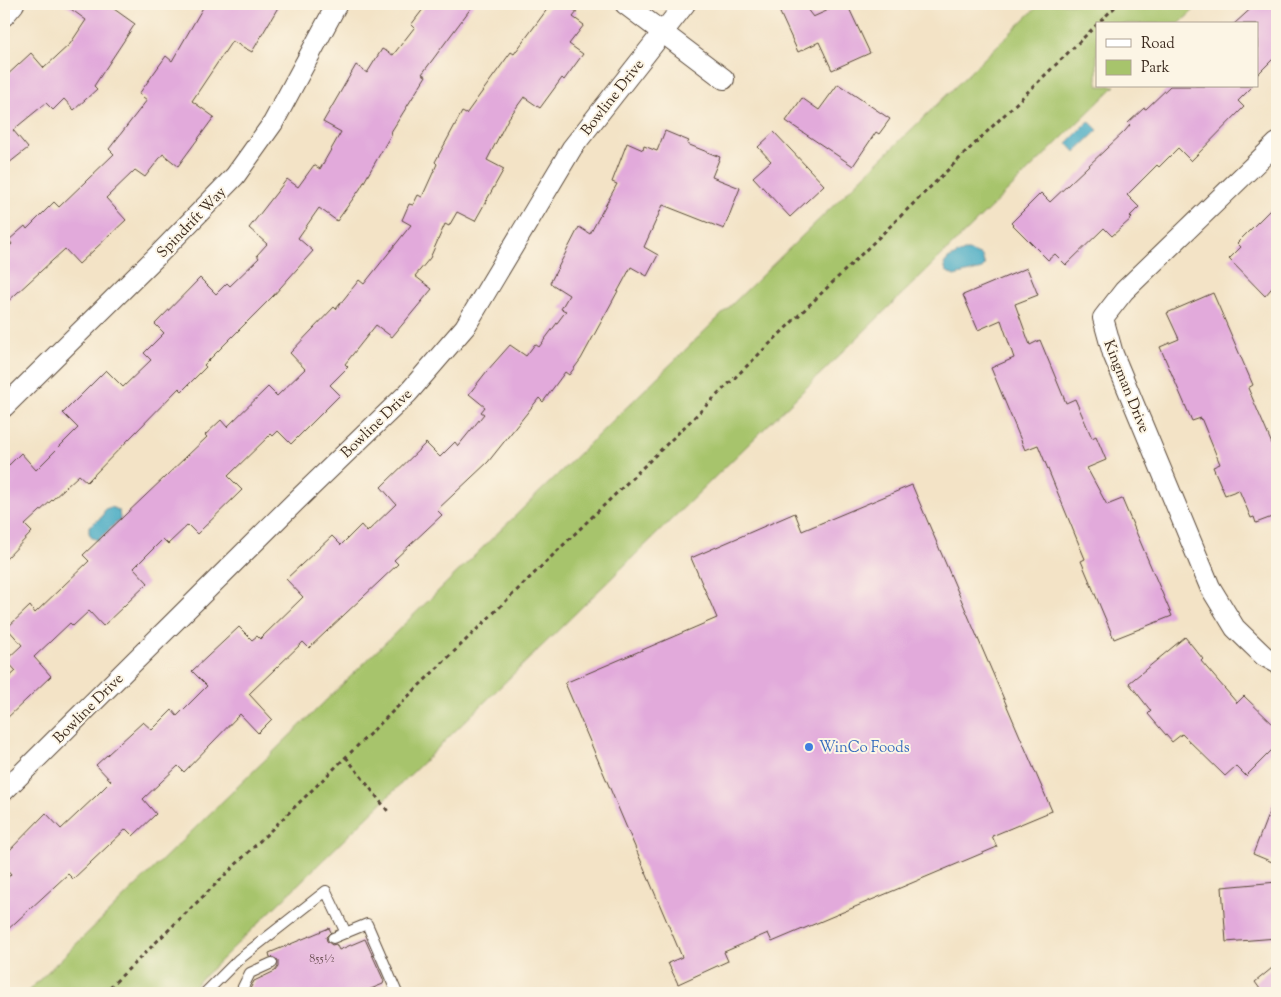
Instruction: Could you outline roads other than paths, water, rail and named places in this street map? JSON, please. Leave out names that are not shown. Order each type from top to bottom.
[{"type":"street","points":[[4,16],[14,4]]},
{"type":"street","name":"Spindrift Way","points":[[4,408],[235,176],[273,122],[337,4]]},
{"type":"street","points":[[625,4],[724,79]]},
{"type":"street","name":"Bowline Drive","points":[[4,791],[288,509],[408,393],[465,327],[572,148],[685,4]]},
{"type":"street","name":"Kingman Drive","points":[[1277,142],[1124,291],[1102,318],[1113,354],[1210,587],[1235,628],[1264,656],[1277,663]]},
{"type":"lane","points":[[205,993],[238,960],[326,891],[346,933]]},
{"type":"lane","points":[[333,938],[367,924],[396,993]]},
{"type":"lane","points":[[240,993],[250,973],[272,963]]},
{"type":"water","points":[[1089,121],[1098,130],[1075,152],[1067,143]]},
{"type":"water","points":[[964,251],[970,251],[982,256],[985,266],[982,269],[954,276],[946,271],[944,264],[948,259]]},
{"type":"water","points":[[111,507],[119,510],[120,519],[98,540],[92,538],[89,533],[89,526],[102,517],[105,509]]},
{"type":"place","name":"WinCo Foods","points":[[809,747]]}]
